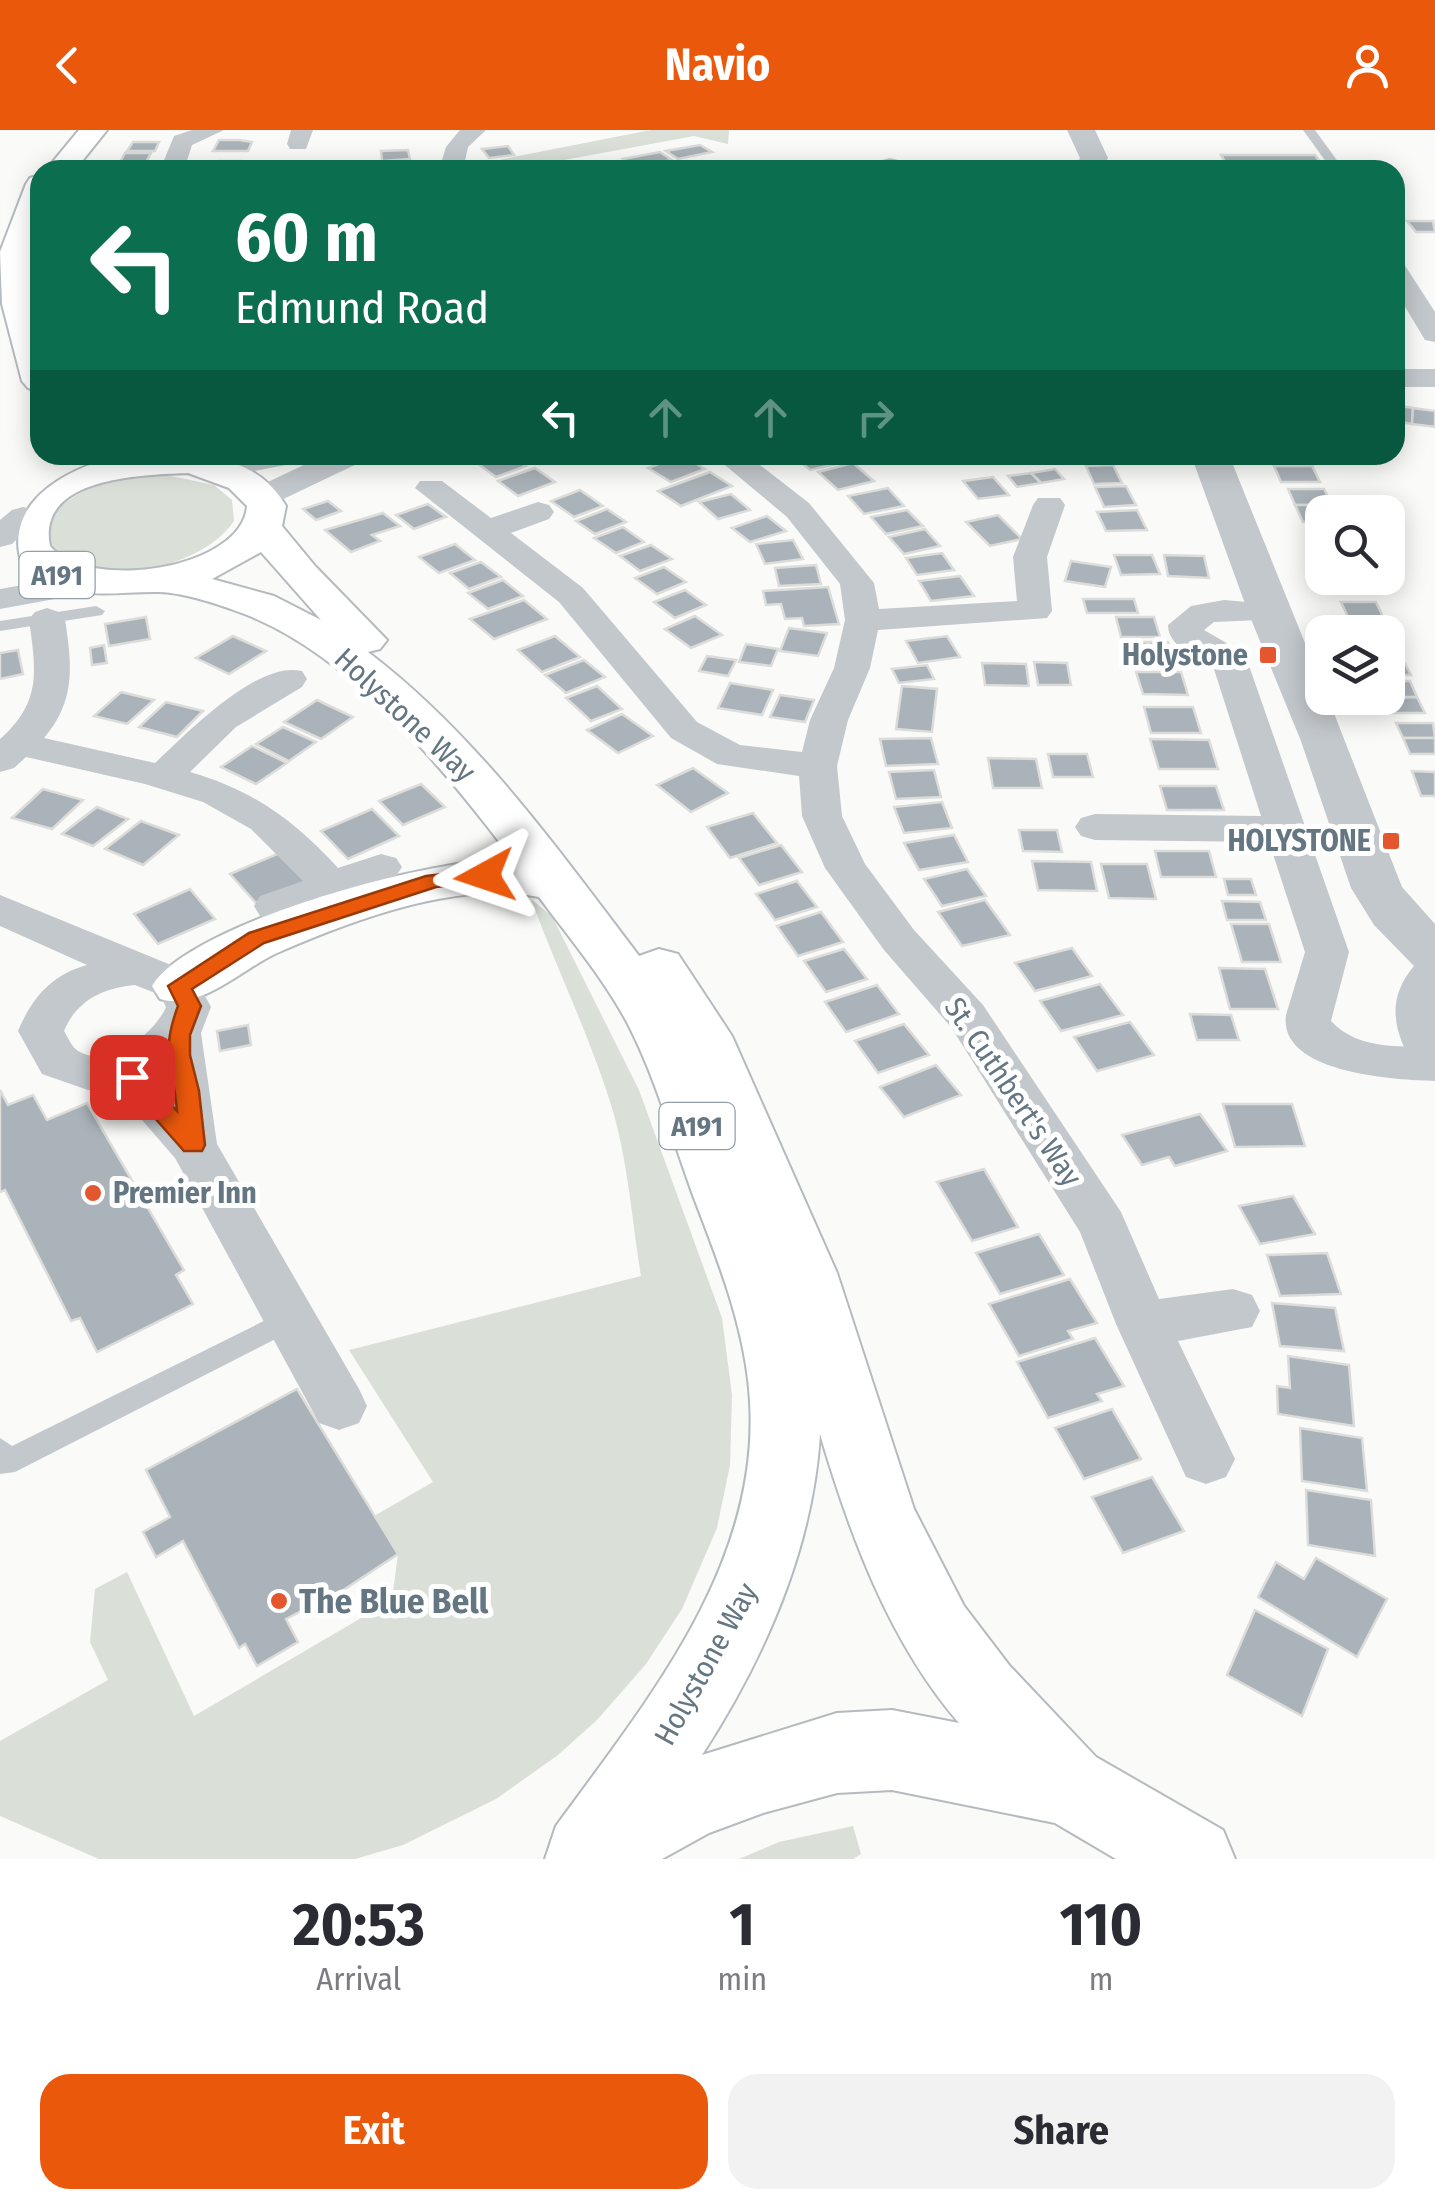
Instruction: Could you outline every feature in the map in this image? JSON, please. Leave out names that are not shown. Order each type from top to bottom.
[{"type":"main road","points":[[56,160],[80,130]]},
{"type":"main road","points":[[68,160],[93,130]]},
{"type":"main road","points":[[30,212],[16,252],[18,304],[30,346]]},
{"type":"main road","name":"Holystone Way","points":[[50,465],[21,518],[17,537],[23,555],[42,570],[95,597],[160,580],[238,551],[264,512]]},
{"type":"main road","name":"Holystone Way","points":[[21,518],[88,475],[121,465]]},
{"type":"main road","name":"Holystone Way","points":[[205,465],[248,480],[264,512],[352,628],[526,791],[628,920],[704,1036],[805,1272],[880,1516],[937,1630],[982,1692],[1068,1785]]},
{"type":"main road","name":"Holystone Way","points":[[160,580],[249,600],[288,618],[329,644],[397,701],[497,802],[656,1025],[763,1292],[781,1380],[783,1446],[768,1547],[735,1625],[686,1711],[583,1857]]},
{"type":"main road","points":[[165,997],[256,938],[434,881],[528,876],[557,884]]},
{"type":"main road","points":[[583,1857],[688,1800],[764,1773],[837,1753],[892,1750],[1068,1785],[1194,1859]]},
{"type":"street","points":[[176,160],[182,142],[213,130]]},
{"type":"street","points":[[452,160],[460,139],[475,130]]},
{"type":"street","points":[[1082,130],[1093,160]]},
{"type":"street","points":[[1405,270],[1435,270]]},
{"type":"street","points":[[1405,286],[1435,334]]},
{"type":"street","points":[[1405,378],[1435,378]]},
{"type":"street","points":[[222,468],[238,465]]},
{"type":"street","points":[[264,512],[335,465]]},
{"type":"street","name":"St. Cuthbert's Way","points":[[746,465],[798,510],[857,583],[863,620],[852,668],[828,720],[818,766],[822,816],[846,868],[899,940],[966,1016],[1103,1226],[1142,1324],[1206,1459]]},
{"type":"street","points":[[1214,465],[1269,612],[1324,742],[1376,888],[1393,913],[1435,956]]},
{"type":"street","points":[[431,488],[572,594],[684,730],[731,756],[818,766]]},
{"type":"street","points":[[863,620],[1035,611],[1030,557],[1049,505]]},
{"type":"street","points":[[485,532],[538,512]]},
{"type":"street","points":[[0,598],[95,597]]},
{"type":"street","points":[[1269,612],[1214,611],[1194,616],[1186,625],[1186,634],[1229,660],[1327,952],[1328,969],[1309,1011],[1308,1024],[1326,1044],[1366,1060],[1435,1064]]},
{"type":"street","points":[[9,752],[49,709],[54,695],[47,619]]},
{"type":"street","points":[[161,779],[223,718],[289,679]]},
{"type":"street","points":[[9,752],[206,790],[242,805],[295,848],[331,886]]},
{"type":"street","points":[[1095,827],[1286,829]]},
{"type":"street","points":[[275,906],[381,867]]},
{"type":"street","points":[[14,916],[165,997],[187,1091],[193,1145]]},
{"type":"street","points":[[14,916],[50,972],[41,1031],[45,1047],[56,1060],[74,1068],[117,1068],[147,1059],[165,997]]},
{"type":"street","points":[[46,1014],[74,986],[94,976],[165,997]]},
{"type":"street","points":[[1435,977],[1422,990],[1419,1004],[1435,1054]]},
{"type":"street","points":[[117,1068],[132,1077],[193,1145],[339,1406]]},
{"type":"street","points":[[1142,1324],[1232,1311]]},
{"type":"lane","points":[[1309,130],[1331,160]]},
{"type":"lane","points":[[0,626],[47,619],[95,597]]},
{"type":"lane","points":[[0,1451],[5,1462],[290,1319]]},
{"type":"shaded area","points":[[651,130],[729,130],[728,144],[694,136],[564,160],[498,160]]},
{"type":"shaded area","points":[[166,475],[214,485],[232,500],[234,521],[203,549],[161,566],[115,571],[73,564],[46,548],[42,526],[67,501],[113,481]]},
{"type":"shaded area","points":[[531,899],[552,916],[639,1090],[722,1318],[732,1395],[730,1465],[717,1528],[682,1609],[646,1664],[597,1720],[558,1755],[496,1799],[403,1845],[355,1859],[99,1859],[0,1816],[0,1741],[108,1680],[90,1642],[95,1589],[127,1572],[194,1716],[392,1600],[398,1554],[374,1516],[433,1482],[349,1350],[641,1276],[626,1170],[612,1108]]},
{"type":"shaded area","points":[[853,1826],[861,1854],[853,1859],[739,1859],[779,1842]]},
{"type":"building","points":[[219,140],[252,142],[248,151],[213,151]]},
{"type":"building","points":[[133,142],[159,142],[155,151],[127,151]]},
{"type":"building","points":[[700,145],[712,152],[678,159],[666,151]]},
{"type":"building","points":[[508,146],[514,155],[489,158],[482,149]]},
{"type":"building","points":[[408,150],[410,159],[382,160],[381,151]]},
{"type":"building","points":[[660,152],[672,160],[624,160]]},
{"type":"building","points":[[125,153],[151,153],[147,160],[121,160]]},
{"type":"building","points":[[1221,155],[1315,155],[1319,160],[1224,160]]},
{"type":"building","points":[[1407,221],[1433,221],[1435,232],[1416,232]]},
{"type":"building","points":[[1405,407],[1413,408],[1412,424],[1405,423]]},
{"type":"building","points":[[1413,408],[1435,411],[1435,427],[1412,424]]},
{"type":"building","points":[[480,465],[526,466],[496,477]]},
{"type":"building","points":[[698,465],[705,469],[671,482],[648,468]]},
{"type":"building","points":[[804,465],[832,465],[810,470]]},
{"type":"building","points":[[855,465],[874,481],[838,490],[818,472]]},
{"type":"building","points":[[1113,465],[1122,483],[1094,484],[1086,466]]},
{"type":"building","points":[[1274,466],[1312,466],[1320,482],[1281,482]]},
{"type":"building","points":[[535,468],[555,482],[518,496],[498,481]]},
{"type":"building","points":[[1055,469],[1064,479],[1041,483],[1031,473]]},
{"type":"building","points":[[710,472],[732,486],[681,506],[658,491]]},
{"type":"building","points":[[1031,473],[1041,483],[1017,487],[1008,476]]},
{"type":"building","points":[[993,477],[1009,495],[978,499],[963,481]]},
{"type":"building","points":[[1126,486],[1136,505],[1104,507],[1095,487]]},
{"type":"building","points":[[888,488],[904,506],[864,514],[848,496]]},
{"type":"building","points":[[1288,489],[1324,489],[1327,495],[1305,495],[1305,505],[1295,505]]},
{"type":"building","points":[[580,490],[603,506],[574,517],[551,501]]},
{"type":"building","points":[[731,494],[750,510],[718,519],[699,502]]},
{"type":"building","points":[[328,501],[341,511],[316,520],[303,509]]},
{"type":"building","points":[[428,504],[446,517],[414,529],[396,515]]},
{"type":"building","points":[[1295,505],[1305,505],[1303,522]]},
{"type":"building","points":[[607,509],[626,522],[595,534],[576,521]]},
{"type":"building","points":[[907,510],[923,526],[886,534],[871,517]]},
{"type":"building","points":[[1137,510],[1147,530],[1106,531],[1097,512]]},
{"type":"building","points":[[383,513],[400,526],[372,535],[380,541],[351,552],[325,530]]},
{"type":"building","points":[[998,515],[1022,539],[990,546],[966,522]]},
{"type":"building","points":[[767,516],[786,531],[750,542],[732,528]]},
{"type":"building","points":[[623,527],[644,542],[616,553],[594,538]]},
{"type":"building","points":[[925,529],[940,546],[904,554],[889,537]]},
{"type":"building","points":[[793,540],[803,559],[765,564],[756,544]]},
{"type":"building","points":[[455,544],[475,560],[439,573],[419,557]]},
{"type":"building","points":[[651,545],[672,559],[640,571],[620,556]]},
{"type":"building","points":[[942,553],[954,570],[917,575],[906,558]]},
{"type":"building","points":[[1114,555],[1152,555],[1160,574],[1121,575]]},
{"type":"building","points":[[1164,555],[1204,556],[1209,578],[1168,576]]},
{"type":"building","points":[[1071,561],[1111,567],[1105,587],[1065,581]]},
{"type":"building","points":[[481,562],[501,577],[469,589],[450,573]]},
{"type":"building","points":[[816,565],[821,584],[779,586],[775,568]]},
{"type":"building","points":[[664,567],[686,582],[657,594],[635,578]]},
{"type":"building","points":[[960,576],[974,596],[931,601],[919,581]]},
{"type":"building","points":[[503,580],[523,596],[488,609],[468,593]]},
{"type":"building","points":[[828,587],[839,624],[804,626],[802,618],[785,619],[781,604],[766,605],[763,591]]},
{"type":"building","points":[[685,590],[706,605],[675,618],[654,602]]},
{"type":"building","points":[[1083,599],[1134,599],[1138,613],[1087,613]]},
{"type":"building","points":[[524,600],[547,619],[494,639],[470,619]]},
{"type":"building","points":[[1341,602],[1376,602],[1382,615],[1347,615]]},
{"type":"building","points":[[695,616],[722,635],[691,648],[665,629]]},
{"type":"building","points":[[146,617],[150,639],[109,646],[105,624]]},
{"type":"building","points":[[1116,617],[1154,617],[1160,637],[1121,637]]},
{"type":"building","points":[[789,628],[827,633],[818,656],[780,651]]},
{"type":"building","points":[[233,636],[266,651],[229,674],[196,658]]},
{"type":"building","points":[[555,636],[580,657],[542,672],[518,650]]},
{"type":"building","points":[[947,636],[960,657],[918,663],[906,641]]},
{"type":"building","points":[[1125,642],[1168,642],[1176,667],[1131,666]]},
{"type":"building","points":[[746,644],[778,649],[771,666],[739,662]]},
{"type":"building","points":[[104,645],[107,663],[92,665],[90,648]]},
{"type":"building","points":[[18,650],[23,674],[0,679],[0,653]]},
{"type":"building","points":[[707,656],[736,660],[728,676],[699,671]]},
{"type":"building","points":[[584,660],[605,677],[566,693],[545,675]]},
{"type":"building","points":[[1034,662],[1067,663],[1071,685],[1038,685]]},
{"type":"building","points":[[982,663],[1026,664],[1029,686],[985,685]]},
{"type":"building","points":[[927,665],[934,679],[899,683],[892,669]]},
{"type":"building","points":[[1136,672],[1181,672],[1188,695],[1143,694]]},
{"type":"building","points":[[1405,681],[1410,681],[1417,697],[1405,697]]},
{"type":"building","points":[[730,683],[773,690],[762,715],[718,708]]},
{"type":"building","points":[[597,686],[622,709],[591,721],[566,698]]},
{"type":"building","points":[[902,686],[937,689],[932,732],[896,729]]},
{"type":"building","points":[[121,692],[154,700],[127,724],[94,716]]},
{"type":"building","points":[[780,695],[814,700],[805,722],[770,717]]},
{"type":"building","points":[[1405,697],[1417,697],[1425,713],[1405,713]]},
{"type":"building","points":[[317,700],[353,717],[321,739],[284,722]]},
{"type":"building","points":[[166,702],[203,711],[177,737],[139,727]]},
{"type":"building","points":[[1144,707],[1193,707],[1201,733],[1151,733]]},
{"type":"building","points":[[622,714],[653,736],[618,753],[587,730]]},
{"type":"building","points":[[1396,723],[1433,723],[1435,738],[1403,738]]},
{"type":"building","points":[[283,727],[316,742],[289,761],[256,744]]},
{"type":"building","points":[[931,738],[938,764],[886,766],[880,739]]},
{"type":"building","points":[[1403,738],[1435,738],[1435,754],[1410,754]]},
{"type":"building","points":[[1150,739],[1209,740],[1218,769],[1159,769]]},
{"type":"building","points":[[252,746],[287,763],[256,784],[221,767]]},
{"type":"building","points":[[1048,754],[1087,754],[1093,777],[1053,777]]},
{"type":"building","points":[[988,758],[1036,759],[1042,788],[993,788]]},
{"type":"building","points":[[693,768],[728,793],[691,812],[657,785]]},
{"type":"building","points":[[934,770],[941,797],[896,799],[889,772]]},
{"type":"building","points":[[1412,771],[1435,772],[1435,796],[1421,796]]},
{"type":"building","points":[[421,784],[445,807],[403,825],[379,801]]},
{"type":"building","points":[[1160,786],[1216,786],[1224,810],[1167,810]]},
{"type":"building","points":[[43,789],[83,800],[52,829],[12,818]]},
{"type":"building","points":[[942,802],[952,828],[904,833],[894,807]]},
{"type":"building","points":[[97,807],[128,819],[93,846],[62,834]]},
{"type":"building","points":[[372,809],[399,836],[348,859],[321,831]]},
{"type":"building","points":[[753,813],[777,843],[730,858],[707,827]]},
{"type":"building","points":[[141,821],[179,835],[143,865],[105,849]]},
{"type":"building","points":[[1019,830],[1057,830],[1062,852],[1023,851]]},
{"type":"building","points":[[954,835],[968,862],[919,870],[904,843]]},
{"type":"building","points":[[781,845],[802,872],[759,885],[739,858]]},
{"type":"building","points":[[284,851],[311,879],[256,903],[230,874]]},
{"type":"building","points":[[1155,851],[1209,851],[1216,877],[1161,877]]},
{"type":"building","points":[[1032,861],[1091,862],[1097,891],[1038,890]]},
{"type":"building","points":[[1101,864],[1147,864],[1156,899],[1109,898]]},
{"type":"building","points":[[967,869],[986,896],[942,906],[924,879]]},
{"type":"building","points":[[1224,879],[1251,879],[1256,895],[1228,895]]},
{"type":"building","points":[[797,881],[817,907],[775,920],[756,894]]},
{"type":"building","points":[[190,889],[215,919],[158,944],[134,914]]},
{"type":"building","points":[[985,900],[1010,935],[962,946],[938,912]]},
{"type":"building","points":[[1222,901],[1260,902],[1266,920],[1227,920]]},
{"type":"building","points":[[821,912],[843,942],[798,956],[777,926]]},
{"type":"building","points":[[1231,924],[1269,924],[1281,962],[1242,962]]},
{"type":"building","points":[[1072,948],[1092,976],[1035,991],[1015,963]]},
{"type":"building","points":[[844,949],[867,979],[826,992],[804,961]]},
{"type":"building","points":[[1219,968],[1265,969],[1278,1009],[1230,1009]]},
{"type":"building","points":[[1100,984],[1123,1015],[1061,1031],[1040,1001]]},
{"type":"building","points":[[877,985],[899,1014],[846,1032],[825,1002]]},
{"type":"building","points":[[1190,1014],[1231,1015],[1239,1040],[1197,1040]]},
{"type":"building","points":[[1130,1022],[1154,1055],[1097,1071],[1074,1037]]},
{"type":"building","points":[[904,1024],[929,1055],[878,1073],[855,1041]]},
{"type":"building","points":[[248,1025],[251,1045],[220,1051],[217,1031]]},
{"type":"building","points":[[936,1065],[961,1095],[904,1117],[880,1087]]},
{"type":"building","points":[[0,1090],[8,1105],[33,1095],[47,1120],[87,1103],[184,1270],[176,1275],[193,1304],[97,1352],[80,1318],[71,1321],[5,1190],[0,1192]]},
{"type":"building","points":[[1223,1104],[1292,1104],[1305,1146],[1235,1147]]},
{"type":"building","points":[[1200,1114],[1227,1151],[1175,1166],[1169,1157],[1142,1165],[1122,1135]]},
{"type":"building","points":[[984,1169],[1018,1227],[972,1241],[937,1182]]},
{"type":"building","points":[[1293,1196],[1315,1234],[1260,1244],[1239,1206]]},
{"type":"building","points":[[1039,1234],[1064,1275],[1000,1294],[976,1253]]},
{"type":"building","points":[[1327,1253],[1341,1294],[1280,1296],[1267,1255]]},
{"type":"building","points":[[1070,1279],[1097,1323],[1068,1331],[1073,1339],[1019,1356],[989,1304]]},
{"type":"building","points":[[1272,1303],[1335,1308],[1344,1351],[1280,1346]]},
{"type":"building","points":[[1095,1338],[1124,1386],[1097,1394],[1102,1401],[1048,1418],[1017,1362]]},
{"type":"building","points":[[1288,1356],[1349,1365],[1354,1426],[1278,1414],[1277,1386],[1290,1388]]},
{"type":"building","points":[[297,1389],[398,1554],[313,1610],[311,1606],[286,1619],[298,1642],[257,1666],[245,1644],[239,1648],[183,1541],[156,1557],[143,1532],[170,1517],[146,1470]]},
{"type":"building","points":[[1112,1409],[1141,1459],[1084,1479],[1055,1428]]},
{"type":"building","points":[[1300,1428],[1362,1438],[1367,1491],[1302,1481]]},
{"type":"building","points":[[1152,1477],[1184,1531],[1123,1553],[1092,1497]]},
{"type":"building","points":[[1306,1490],[1371,1500],[1375,1556],[1308,1545]]},
{"type":"building","points":[[1316,1558],[1387,1599],[1357,1657],[1258,1597],[1276,1562],[1304,1579]]},
{"type":"building","points":[[1255,1610],[1328,1649],[1302,1716],[1227,1675]]},
{"type":"place","name":"Holystone","points":[[1268,655]]},
{"type":"place","name":"HOLYSTONE","points":[[1391,841]]},
{"type":"place","name":"Premier Inn","points":[[93,1193]]},
{"type":"place","name":"The Blue Bell","points":[[279,1601]]},
{"type":"route","points":[[132,1077],[193,1145],[178,1055],[179,1035],[190,1006],[179,986],[256,938],[434,881],[485,876]]}]
